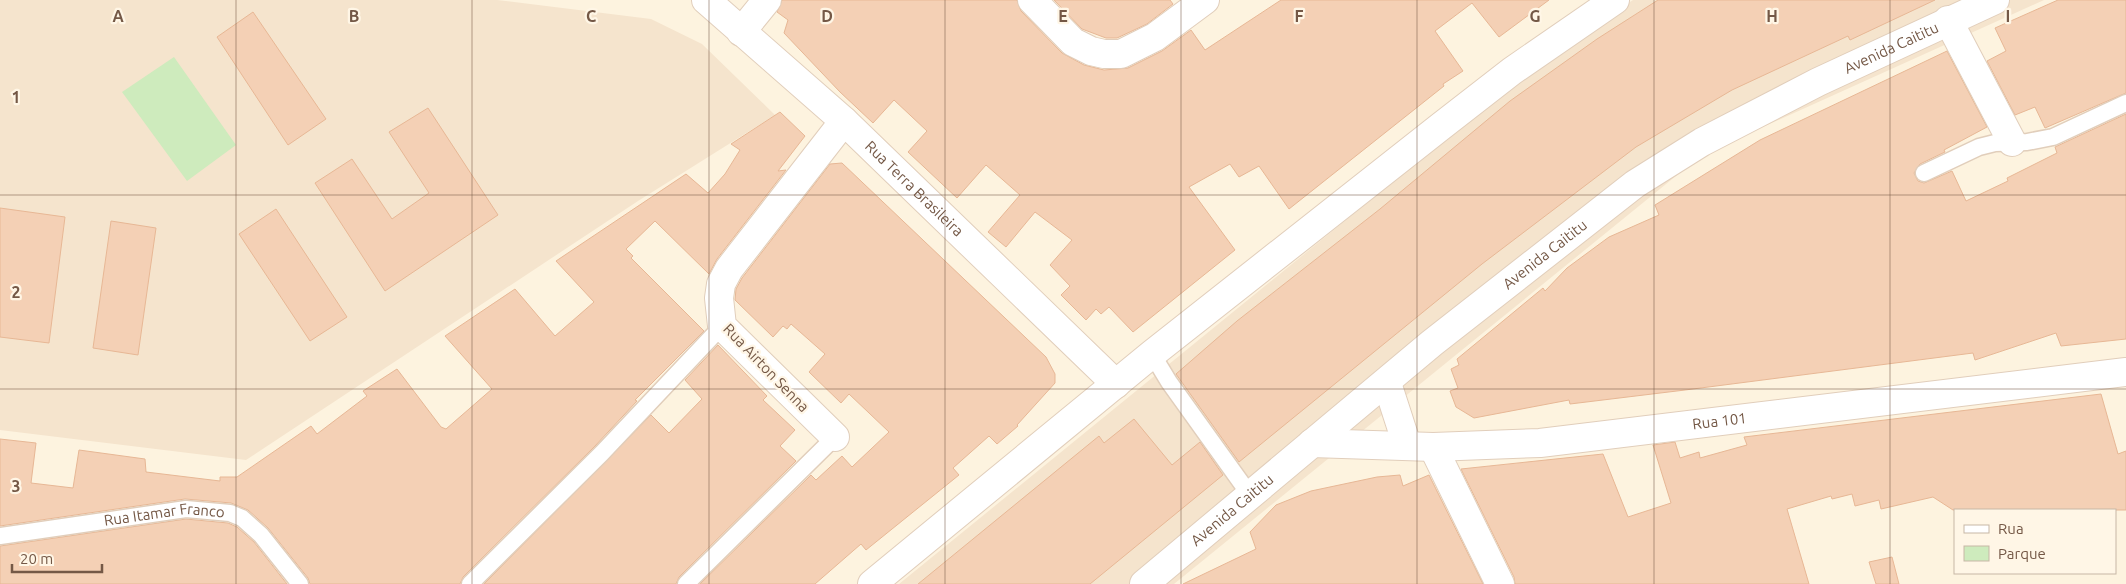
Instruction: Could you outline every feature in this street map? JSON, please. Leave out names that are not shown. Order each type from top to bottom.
[{"type":"street","name":"Rua Terra Brasileira","points":[[706,0],[844,121],[1116,384]]},
{"type":"street","points":[[741,32],[767,0]]},
{"type":"street","points":[[1032,0],[1073,42],[1090,51],[1104,54],[1121,54],[1155,36],[1205,0]]},
{"type":"street","points":[[872,584],[1152,354],[1512,71],[1615,0]]},
{"type":"street","name":"Avenida Caititu","points":[[1144,584],[1312,442],[1387,384],[1432,343],[1635,184],[1702,142],[1818,82],[1948,20],[1996,0]]},
{"type":"street","points":[[1948,20],[2012,142]]},
{"type":"street","name":"Rua Airton Senna","points":[[835,437],[722,326],[719,298],[722,284],[729,269],[844,121]]},
{"type":"street","name":"Rua 101","points":[[1312,442],[1420,446],[1540,442],[2126,372]]},
{"type":"street","points":[[1387,384],[1420,446],[1500,584]]},
{"type":"lane","points":[[1924,173],[1979,147],[1995,143],[2053,137],[2126,103]]},
{"type":"lane","points":[[470,584],[602,453],[722,326]]},
{"type":"lane","points":[[1152,354],[1169,382],[1250,495]]},
{"type":"lane","name":"Rua Airton Senna","points":[[686,584],[835,437]]},
{"type":"lane","name":"Rua Itamar Franco","points":[[0,536],[186,509],[230,513],[242,518],[261,534],[300,584]]},
{"type":"shaded area","points":[[0,0],[497,0],[651,19],[702,44],[775,115],[638,201],[246,460],[0,430]]},
{"type":"shaded area","points":[[1633,0],[2044,0],[1703,154],[1174,584],[899,584],[1540,62]]},
{"type":"green space","points":[[174,57],[236,145],[187,181],[122,92]]},
{"type":"building","points":[[782,0],[1017,0],[1021,11],[1062,53],[1084,65],[1104,70],[1128,68],[1162,51],[1191,30],[1205,50],[1281,0],[1549,0],[1499,37],[1472,3],[1435,31],[1463,71],[1443,84],[1444,86],[1289,209],[1259,166],[1239,177],[1230,164],[1189,187],[1235,250],[1133,332],[1109,307],[1101,314],[1096,309],[1086,320],[1061,295],[1070,286],[1050,265],[1072,240],[1035,212],[1006,247],[988,232],[1020,195],[986,165],[957,198],[908,152],[927,131],[894,100],[873,123],[840,92],[784,33],[788,20],[777,12]]},
{"type":"building","points":[[1054,0],[1170,0],[1173,4],[1147,24],[1117,38],[1106,38],[1082,29]]},
{"type":"building","points":[[1658,0],[1935,0],[1850,40],[1848,36],[1732,90],[1636,147],[1482,264],[1239,462],[1176,374],[1237,321],[1380,209],[1510,101],[1597,39]]},
{"type":"building","points":[[2058,0],[2126,0],[2126,93],[2045,128],[2035,107],[2015,115],[1987,61],[2006,51],[1995,28]]},
{"type":"building","points":[[253,12],[326,119],[288,145],[217,37]]},
{"type":"building","points":[[1947,51],[1987,127],[1944,150],[1945,152],[1920,164],[1914,173],[1918,181],[1924,183],[1952,171],[1966,201],[2008,181],[2007,178],[2057,153],[2055,147],[2126,114],[2126,339],[2061,346],[2056,333],[1975,360],[1973,353],[1570,404],[1569,400],[1474,418],[1456,407],[1450,391],[1458,388],[1451,369],[1459,365],[1457,359],[1543,288],[1545,291],[1567,268],[1609,237],[1659,215],[1655,205],[1760,140]]},
{"type":"building","points":[[428,108],[498,215],[385,291],[315,183],[352,159],[392,219],[429,193],[389,132]]},
{"type":"building","points":[[780,112],[805,136],[778,171],[786,170],[717,259],[709,274],[655,221],[626,249],[633,256],[631,258],[704,331],[635,400],[637,401],[595,446],[463,577],[460,584],[310,584],[308,578],[268,528],[248,510],[231,503],[185,499],[0,526],[0,439],[36,443],[31,483],[73,488],[79,450],[145,459],[146,472],[220,481],[220,477],[237,477],[311,426],[317,434],[367,396],[363,391],[397,369],[441,427],[446,429],[492,389],[445,336],[515,289],[555,336],[594,302],[556,261],[686,174],[708,193],[725,174],[740,150],[731,144]]},
{"type":"building","points":[[842,163],[1046,357],[1055,374],[1055,383],[1018,426],[997,444],[989,436],[953,468],[959,475],[866,550],[861,544],[815,584],[700,584],[811,475],[816,480],[842,456],[852,467],[889,432],[849,394],[841,403],[809,372],[825,354],[791,324],[787,329],[783,326],[773,337],[735,300],[736,289],[742,278],[830,164]]},
{"type":"building","points":[[0,208],[65,217],[49,343],[0,337]]},
{"type":"building","points":[[276,209],[347,317],[310,341],[239,234]]},
{"type":"building","points":[[111,221],[156,228],[138,355],[93,348]]},
{"type":"building","points":[[718,345],[767,396],[763,400],[795,430],[780,446],[796,461],[679,577],[676,584],[484,584],[651,415],[669,433],[702,399],[685,380]]},
{"type":"building","points":[[2101,394],[2118,454],[2126,451],[2126,510],[1953,510],[1933,497],[1881,509],[1879,500],[1855,506],[1852,494],[1832,499],[1831,496],[1787,509],[1809,584],[1515,584],[1514,577],[1461,469],[1603,454],[1628,517],[1671,503],[1653,445],[1675,442],[1680,458],[1699,452],[1700,458],[1747,445],[1744,437]]},
{"type":"building","points":[[1134,419],[1172,465],[1200,442],[1223,475],[1090,584],[918,584],[1099,436],[1104,443]]},
{"type":"building","points":[[1400,475],[1403,486],[1429,475],[1483,584],[1183,584],[1256,549],[1250,532],[1276,505],[1311,491],[1377,477]]},
{"type":"building","points":[[186,519],[228,523],[237,527],[254,542],[287,584],[0,584],[0,546]]},
{"type":"building","points":[[1892,557],[1899,584],[1876,584],[1869,562]]}]
